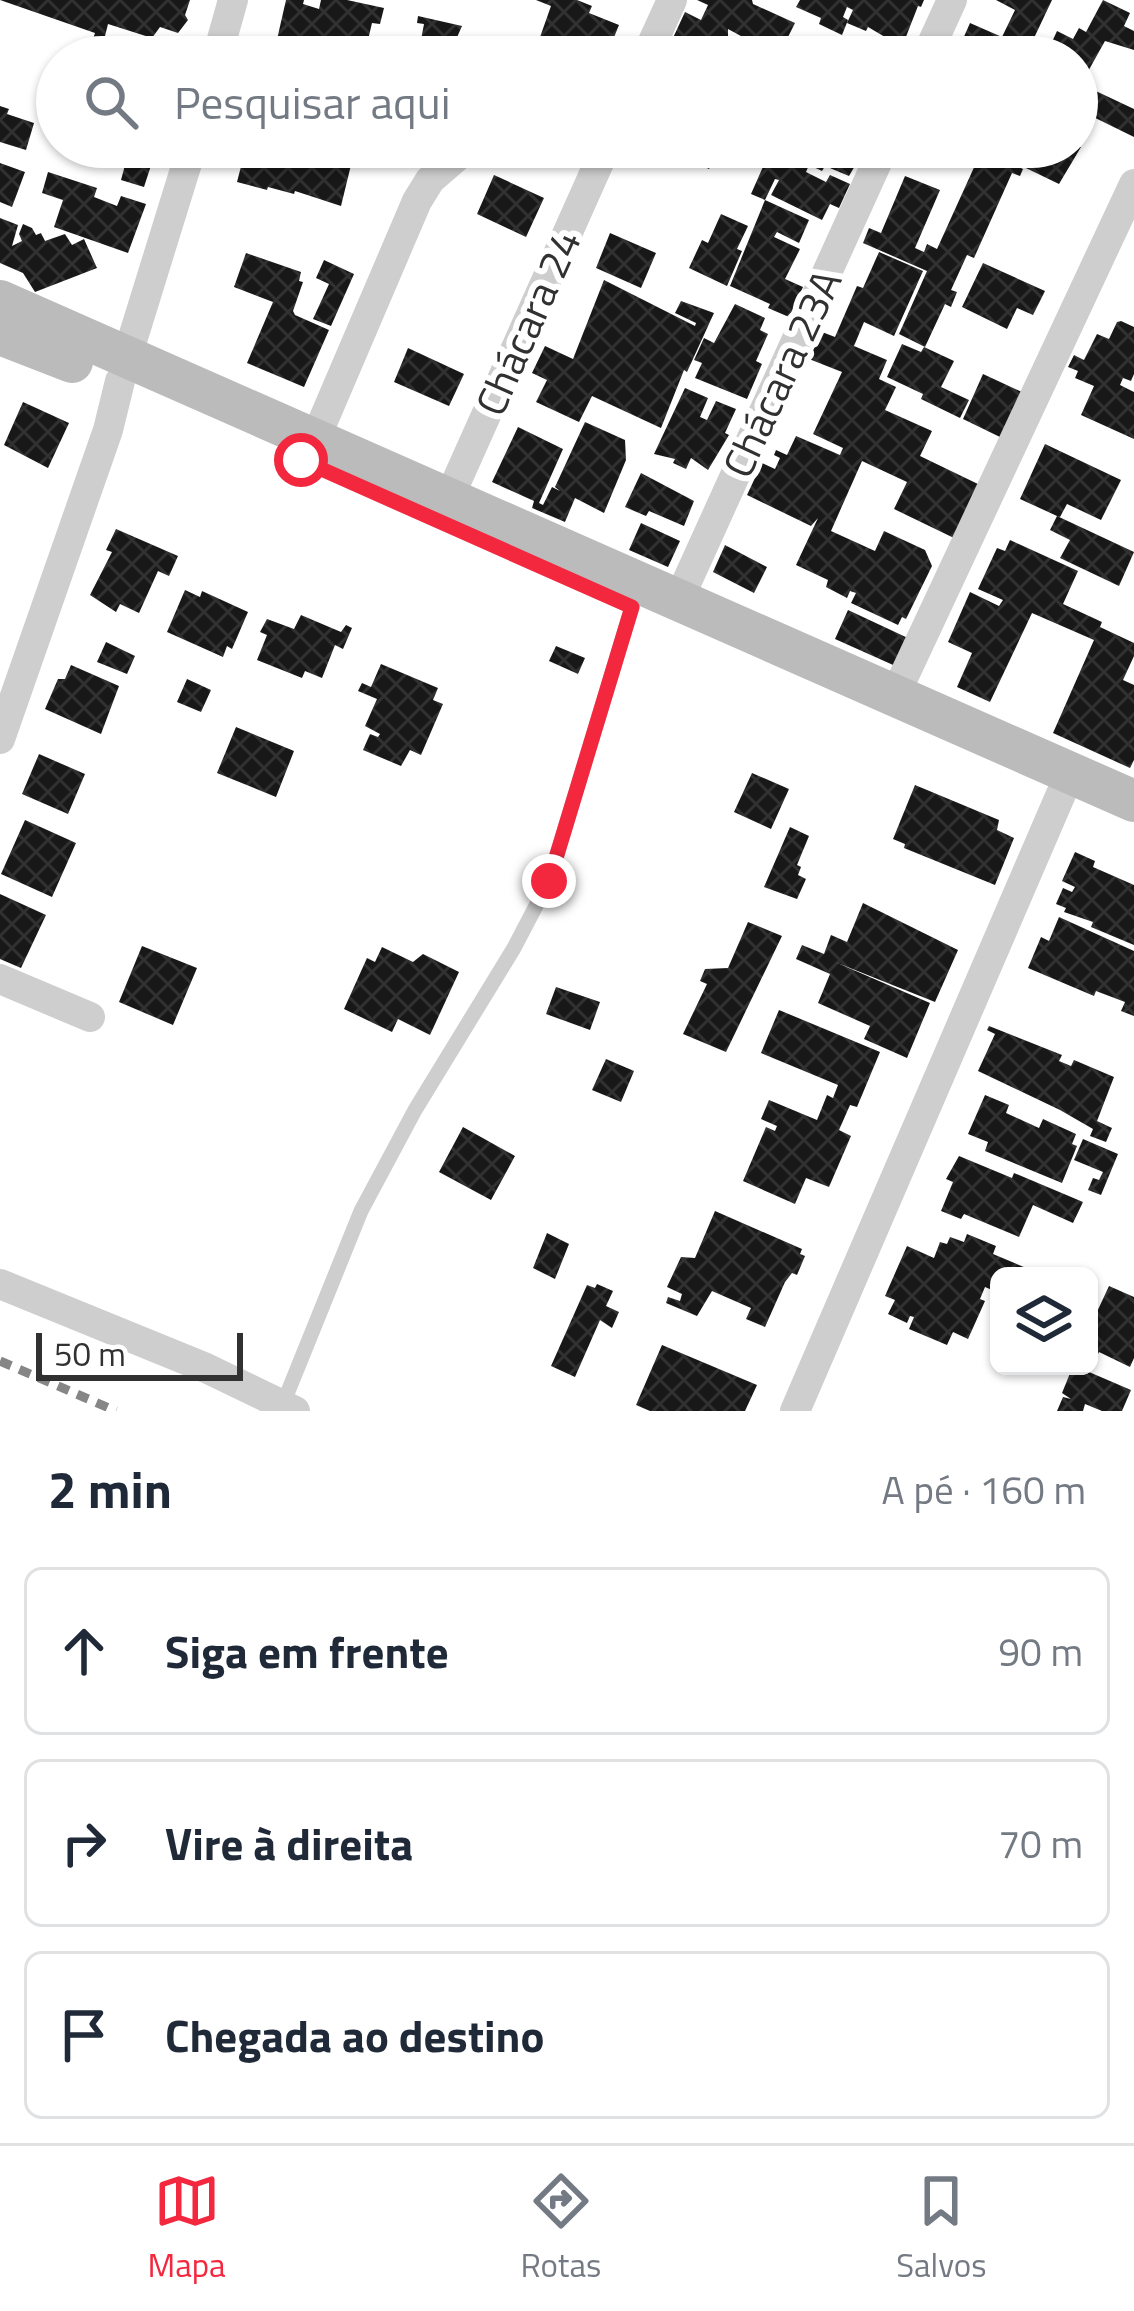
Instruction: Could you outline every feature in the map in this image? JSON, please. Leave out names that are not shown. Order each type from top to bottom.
[{"type":"street","points":[[223,36],[233,0]]},
{"type":"street","points":[[656,36],[672,0]]},
{"type":"street","points":[[936,36],[952,0]]},
{"type":"street","points":[[0,739],[109,430],[186,168]]},
{"type":"street","points":[[310,451],[417,201],[444,168]]},
{"type":"street","name":"Chácara 24","points":[[449,498],[597,168]]},
{"type":"street","name":"Chácara 23A","points":[[679,599],[874,168]]},
{"type":"street","points":[[896,693],[1134,184]]},
{"type":"street","points":[[0,301],[124,369],[310,451],[632,607],[1061,794],[1133,803]]},
{"type":"street","points":[[0,334],[124,369]]},
{"type":"street","points":[[310,451],[449,498],[896,693],[1133,803]]},
{"type":"street","points":[[795,1411],[1061,794]]},
{"type":"street","points":[[0,979],[90,1017]]},
{"type":"street","points":[[0,1284],[206,1368],[289,1408]]},
{"type":"lane","points":[[289,1408],[361,1210],[549,881],[632,607]]},
{"type":"building","points":[[0,0],[190,0],[188,20],[178,33],[160,27],[153,36],[146,36],[108,24],[105,36]]},
{"type":"building","points":[[286,0],[304,0],[303,4],[319,9],[321,0],[384,8],[380,24],[372,23],[369,36],[278,36]]},
{"type":"building","points":[[536,0],[577,0],[592,6],[589,13],[619,25],[615,36],[540,36],[551,6]]},
{"type":"building","points":[[697,0],[752,0],[795,23],[788,36],[741,36],[728,29],[728,36],[674,36],[685,12],[701,20],[708,5]]},
{"type":"building","points":[[800,0],[924,0],[906,36],[883,36],[847,23],[853,10],[847,7],[842,35],[819,24],[821,18],[796,7]]},
{"type":"building","points":[[996,0],[1052,0],[1035,36],[1002,36],[1015,10]]},
{"type":"building","points":[[1103,0],[1130,13],[1124,26],[1134,31],[1134,50],[1105,41],[1098,54],[1098,36],[1075,36],[1079,28],[1086,32]]},
{"type":"building","points":[[418,16],[462,26],[458,36],[422,36],[424,24],[417,23]]},
{"type":"building","points":[[970,23],[1000,36],[964,36]]},
{"type":"building","points":[[1098,92],[1134,109],[1134,137],[1098,119]]},
{"type":"building","points":[[0,106],[9,109],[7,114],[34,123],[26,150],[0,142]]},
{"type":"building","points":[[0,163],[25,172],[12,207],[0,202]]},
{"type":"building","points":[[124,168],[150,168],[144,187],[121,180]]},
{"type":"building","points":[[241,168],[350,168],[341,206],[295,191],[237,182]]},
{"type":"building","points":[[762,168],[808,168],[806,172],[826,182],[830,175],[850,184],[839,208],[830,204],[822,220],[771,195],[779,180],[775,179],[765,200],[751,194]]},
{"type":"building","points":[[830,168],[854,168],[849,176]]},
{"type":"building","points":[[974,168],[1023,169],[1020,176],[1012,173],[974,258],[967,255],[951,290],[957,292],[951,307],[945,304],[925,347],[899,334],[927,271],[863,243],[869,228],[881,233],[905,176],[940,190],[915,248],[924,252],[927,244],[937,249]]},
{"type":"building","points":[[1026,168],[1069,168],[1059,184]]},
{"type":"building","points":[[48,172],[97,188],[94,197],[117,206],[121,196],[146,204],[128,253],[54,227],[63,200],[42,193]]},
{"type":"building","points":[[494,175],[544,198],[526,237],[477,214]]},
{"type":"building","points":[[765,200],[809,220],[799,243],[777,232],[774,237],[800,249],[785,279],[803,287],[789,317],[730,286]]},
{"type":"building","points":[[721,214],[748,226],[727,286],[689,268],[702,240],[708,243]]},
{"type":"building","points":[[0,218],[18,225],[12,246],[22,241],[23,224],[36,235],[41,233],[45,241],[65,234],[72,245],[84,239],[97,268],[35,292],[23,273],[0,263]]},
{"type":"building","points":[[610,233],[656,253],[641,288],[596,268]]},
{"type":"building","points":[[879,252],[923,271],[894,336],[864,322],[854,346],[887,360],[879,379],[896,387],[885,410],[932,431],[920,456],[980,485],[956,539],[894,509],[907,482],[862,461],[831,531],[875,551],[884,531],[925,550],[932,566],[906,619],[902,617],[898,625],[851,603],[856,593],[850,591],[847,598],[826,587],[828,580],[796,565],[818,518],[811,526],[747,495],[762,463],[775,469],[780,458],[774,455],[776,450],[787,455],[796,436],[840,455],[843,448],[813,434],[842,372],[809,359],[822,332],[835,337],[857,286],[863,288]]},
{"type":"building","points":[[246,253],[301,272],[299,281],[303,282],[293,311],[329,330],[304,387],[247,363],[273,302],[234,287]]},
{"type":"building","points":[[324,260],[354,274],[331,326],[313,319],[329,284],[316,278]]},
{"type":"building","points":[[983,263],[1045,291],[1033,315],[1017,308],[1007,329],[962,307]]},
{"type":"building","points":[[604,280],[695,326],[675,313],[681,301],[714,313],[661,428],[592,396],[579,422],[536,402],[547,380],[532,373],[545,346],[573,359]]},
{"type":"building","points":[[735,304],[765,318],[760,330],[768,334],[747,399],[695,378],[702,363],[694,360],[704,338],[714,343]]},
{"type":"building","points":[[1121,321],[1134,327],[1134,374],[1131,381],[1123,378],[1120,385],[1134,392],[1134,439],[1081,415],[1094,386],[1075,378],[1078,371],[1068,367],[1074,355],[1084,360],[1097,334],[1109,339]]},
{"type":"building","points":[[902,344],[921,352],[924,347],[954,361],[941,387],[969,400],[960,418],[887,377]]},
{"type":"building","points":[[408,348],[464,374],[449,406],[394,382]]},
{"type":"building","points":[[983,374],[1022,392],[1002,438],[963,419]]},
{"type":"building","points":[[685,388],[708,398],[700,417],[707,420],[716,401],[736,409],[725,433],[729,435],[708,470],[691,458],[686,469],[673,463],[675,459],[654,454]]},
{"type":"building","points":[[23,402],[69,423],[48,468],[4,445]]},
{"type":"building","points":[[585,422],[625,440],[626,460],[604,513],[575,498],[565,522],[492,482],[518,427],[563,449],[539,503],[543,505],[552,487],[560,491],[555,487]]},
{"type":"building","points":[[1045,444],[1121,480],[1101,520],[1067,504],[1060,517],[1020,499]]},
{"type":"building","points":[[641,473],[694,501],[684,526],[625,507]]},
{"type":"building","points":[[1057,516],[1134,552],[1119,586],[1060,558],[1070,540],[1050,530]]},
{"type":"building","points":[[641,523],[680,541],[668,567],[629,550]]},
{"type":"building","points":[[116,529],[178,556],[169,576],[158,571],[139,613],[120,604],[116,612],[90,595],[112,552],[106,550]]},
{"type":"building","points":[[1010,540],[1078,571],[1063,604],[1134,643],[1134,656],[1123,680],[1134,685],[1134,760],[1130,768],[1053,733],[1094,640],[1032,613],[990,702],[957,687],[972,653],[948,642],[970,592],[999,606],[1003,600],[978,589],[997,548],[1005,551]]},
{"type":"building","points":[[725,545],[767,567],[754,593],[713,572]]},
{"type":"building","points":[[185,590],[200,597],[202,591],[248,612],[232,649],[227,646],[223,657],[167,632]]},
{"type":"building","points":[[848,610],[910,639],[911,673],[835,639]]},
{"type":"building","points":[[301,615],[341,632],[346,625],[352,628],[343,649],[335,645],[322,678],[305,671],[302,678],[257,660],[267,635],[260,632],[267,619],[294,629]]},
{"type":"building","points":[[106,642],[135,656],[127,674],[97,662]]},
{"type":"building","points":[[556,646],[585,658],[578,674],[549,661]]},
{"type":"building","points":[[381,664],[438,688],[433,700],[443,704],[421,755],[410,750],[401,766],[363,750],[370,734],[380,734],[365,726],[377,699],[358,691],[362,683],[371,687]]},
{"type":"building","points":[[71,665],[119,686],[101,734],[45,709],[58,679],[65,679]]},
{"type":"building","points":[[187,679],[211,690],[201,712],[177,702]]},
{"type":"building","points":[[236,727],[294,751],[276,797],[217,773]]},
{"type":"building","points":[[39,754],[85,774],[68,814],[22,794]]},
{"type":"building","points":[[752,773],[789,789],[771,829],[734,812]]},
{"type":"building","points":[[915,785],[999,820],[997,830],[1014,838],[995,885],[904,848],[905,844],[893,839]]},
{"type":"building","points":[[25,820],[76,843],[52,897],[1,874]]},
{"type":"building","points":[[790,827],[809,836],[797,865],[801,867],[798,875],[806,879],[797,899],[764,887]]},
{"type":"building","points":[[1075,852],[1095,861],[1093,867],[1134,885],[1134,945],[1091,927],[1093,922],[1064,912],[1066,908],[1056,904],[1063,888],[1072,892],[1075,887],[1062,881]]},
{"type":"building","points":[[0,894],[46,915],[21,968],[0,959]]},
{"type":"building","points":[[863,903],[958,950],[935,1002],[835,962],[930,1003],[907,1058],[864,1039],[870,1026],[818,1003],[830,974],[796,959],[802,945],[824,954],[831,935],[847,942]]},
{"type":"building","points":[[1059,917],[1134,951],[1134,1016],[1121,1011],[1125,1002],[1096,991],[1094,996],[1028,968],[1041,937],[1049,941]]},
{"type":"building","points":[[748,922],[782,936],[726,1052],[683,1034],[707,984],[700,981],[705,969],[728,968]]},
{"type":"building","points":[[142,946],[197,968],[173,1025],[119,1002]]},
{"type":"building","points":[[382,947],[413,962],[423,954],[459,972],[430,1035],[398,1019],[392,1032],[344,1009],[367,958],[375,962]]},
{"type":"building","points":[[556,987],[600,1002],[590,1030],[546,1014]]},
{"type":"building","points":[[779,1010],[880,1052],[857,1107],[850,1105],[839,1130],[851,1136],[829,1187],[806,1178],[795,1204],[743,1181],[766,1127],[775,1131],[777,1126],[761,1119],[769,1100],[817,1120],[827,1095],[833,1098],[838,1085],[761,1053]]},
{"type":"building","points":[[989,1026],[1062,1055],[1059,1061],[1071,1066],[1074,1060],[1114,1077],[1097,1121],[1112,1128],[1106,1142],[1090,1136],[1093,1129],[1060,1110],[978,1071],[995,1034],[987,1030]]},
{"type":"building","points":[[606,1059],[634,1071],[621,1102],[592,1090]]},
{"type":"building","points":[[985,1095],[1009,1105],[1006,1113],[1039,1128],[1043,1119],[1076,1134],[1072,1144],[1077,1146],[1062,1183],[985,1151],[988,1142],[968,1134]]},
{"type":"building","points":[[463,1127],[515,1156],[491,1200],[439,1172]]},
{"type":"building","points":[[1083,1139],[1118,1154],[1101,1195],[1088,1190],[1093,1178],[1099,1180],[1103,1172],[1074,1160]]},
{"type":"building","points":[[959,1156],[1083,1202],[1073,1223],[1033,1205],[1019,1237],[964,1214],[961,1219],[941,1211],[953,1182],[946,1179]]},
{"type":"building","points":[[715,1211],[802,1249],[800,1254],[805,1256],[797,1275],[792,1273],[785,1282],[765,1327],[746,1319],[751,1308],[712,1291],[697,1316],[666,1303],[668,1297],[680,1301],[682,1294],[667,1287],[681,1257],[695,1258]]},
{"type":"building","points":[[547,1233],[569,1244],[555,1279],[533,1268]]},
{"type":"building","points":[[967,1234],[996,1246],[993,1254],[1024,1267],[990,1267],[990,1289],[985,1287],[980,1299],[985,1301],[968,1339],[953,1332],[947,1345],[909,1329],[914,1317],[907,1323],[888,1314],[895,1300],[885,1296],[907,1246],[934,1258],[940,1242],[947,1244],[950,1237],[964,1242]]},
{"type":"building","points":[[597,1284],[613,1291],[606,1306],[619,1312],[612,1328],[600,1320],[575,1377],[551,1366],[587,1285],[595,1288]]},
{"type":"building","points":[[1109,1286],[1134,1297],[1130,1367],[1098,1354],[1098,1310]]},
{"type":"building","points":[[662,1345],[757,1385],[745,1411],[650,1411],[636,1405]]},
{"type":"building","points":[[1069,1375],[1096,1375],[1131,1390],[1122,1411],[1102,1411],[1085,1404],[1083,1411],[1057,1411],[1063,1397],[1071,1399],[1062,1393]]},
{"type":"railway","points":[[0,1361],[116,1411]]},
{"type":"route","points":[[301,460],[632,607],[549,881]]}]
